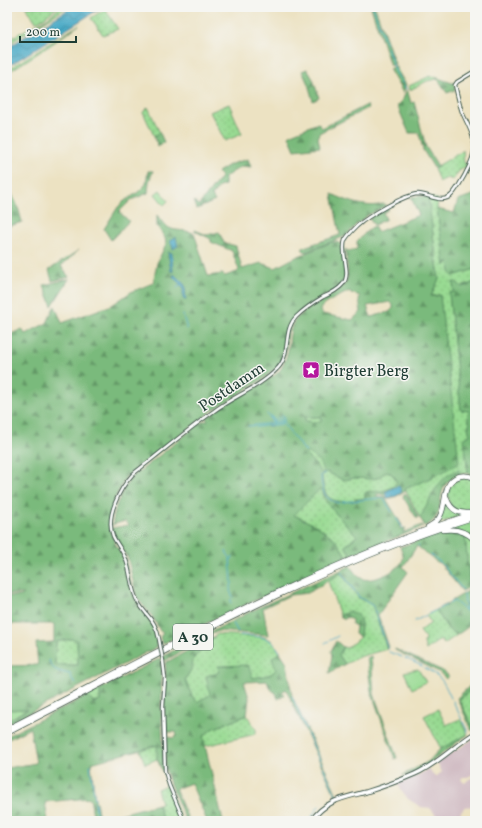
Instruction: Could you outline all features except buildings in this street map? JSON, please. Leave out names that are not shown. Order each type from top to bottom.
[{"type":"highway","points":[[430,530],[440,515],[446,489],[450,483],[457,477],[466,476],[475,478]]},
{"type":"highway","points":[[446,489],[447,501],[453,509],[460,513],[475,513]]},
{"type":"highway","name":"A 30","points":[[7,729],[282,589],[348,560],[475,513]]},
{"type":"highway","name":"A 30","points":[[430,530],[475,517]]},
{"type":"highway","points":[[430,530],[459,530],[469,534],[475,540]]},
{"type":"highway","name":"A 30","points":[[7,733],[280,594],[422,533]]},
{"type":"main road","points":[[310,821],[321,809],[331,802],[340,798],[375,789],[419,772],[475,733]]},
{"type":"street","name":"Postdamm","points":[[184,821],[169,785],[165,771],[163,707],[165,678],[159,639],[152,620],[135,598],[127,562],[113,537],[111,528],[113,509],[128,479],[133,474],[214,411],[265,379],[278,368],[286,352],[288,330],[293,320],[307,307],[345,283],[345,242],[350,233],[375,213],[414,195],[424,195],[444,199],[449,198],[454,192],[462,179],[474,151],[470,127],[461,108],[455,85],[457,82],[475,71]]},
{"type":"shaded area","points":[[473,739],[475,744],[475,773],[461,779],[465,783],[469,779],[475,777],[475,806],[464,807],[460,814],[466,821],[441,821],[430,808],[421,807],[408,799],[398,785],[399,782],[415,777],[429,769],[435,777],[442,772],[437,763]]},
{"type":"green space","points":[[26,7],[57,7],[44,18],[36,22]]},
{"type":"green space","points":[[60,7],[67,7],[7,45],[7,40],[46,19]]},
{"type":"green space","points":[[371,7],[375,7],[395,64],[390,66]]},
{"type":"green space","points":[[105,9],[118,29],[103,35],[91,18]]},
{"type":"green space","points":[[79,25],[49,46],[7,73],[7,70]]},
{"type":"green space","points":[[395,66],[406,85],[403,93],[389,69]]},
{"type":"green space","points":[[307,69],[313,79],[319,98],[313,101],[302,71]]},
{"type":"green space","points":[[430,76],[438,78],[427,81],[410,90],[409,86]]},
{"type":"green space","points":[[438,78],[452,83],[454,82],[455,90],[447,93],[437,79]]},
{"type":"green space","points":[[407,89],[411,103],[414,102],[426,147],[438,166],[434,168],[423,150],[419,133],[409,133],[397,105],[403,99]]},
{"type":"green space","points":[[229,104],[242,134],[225,141],[210,112]]},
{"type":"green space","points":[[367,105],[368,108],[319,133],[318,138],[320,147],[295,150],[289,136],[291,134],[318,123],[322,128]]},
{"type":"green space","points":[[148,107],[160,133],[154,136],[143,112]]},
{"type":"green space","points":[[160,133],[164,142],[158,147],[154,136]]},
{"type":"green space","points":[[463,150],[464,163],[468,164],[467,166],[459,171],[453,180],[447,178],[439,182],[434,168]]},
{"type":"green space","points":[[248,159],[251,167],[242,166],[225,177],[225,185],[219,187],[212,196],[215,201],[197,209],[194,201],[199,205],[221,177],[218,172],[231,164]]},
{"type":"green space","points":[[148,171],[153,171],[149,182],[148,193],[131,200],[119,212],[129,221],[111,240],[104,229],[118,207],[137,193],[146,184]]},
{"type":"green space","points":[[7,188],[10,190],[18,207],[22,222],[7,227],[7,212],[12,209],[7,200]]},
{"type":"green space","points":[[160,190],[168,201],[164,205],[155,194]]},
{"type":"green space","points":[[332,194],[351,202],[364,205],[387,205],[368,215],[346,236],[305,252],[302,249],[304,247],[340,235]]},
{"type":"green space","points":[[475,194],[475,269],[453,276],[450,272],[449,262],[446,263],[445,266],[437,209],[454,213],[458,200]]},
{"type":"green space","points":[[411,197],[428,197],[439,279],[431,296],[440,295],[459,463],[433,477],[405,489],[406,491],[395,497],[387,498],[402,492],[385,492],[385,494],[384,492],[382,494],[377,494],[376,496],[385,497],[402,525],[400,529],[406,528],[402,533],[422,525],[423,527],[351,555],[345,546],[357,536],[326,501],[320,489],[294,515],[317,526],[335,539],[347,557],[162,644],[160,637],[163,633],[160,631],[152,616],[137,598],[128,559],[117,542],[112,528],[129,525],[125,521],[112,525],[116,506],[125,487],[131,478],[203,421],[208,421],[206,418],[229,402],[266,382],[278,372],[286,357],[291,329],[297,318],[302,313],[333,294],[344,285],[347,280],[348,269],[345,249],[348,251],[357,249],[357,241],[374,226],[377,232],[419,215]],"holes":[[[350,291],[351,293],[360,296],[361,312],[352,320],[323,314],[320,310],[324,305]],[[390,302],[393,305],[393,308],[389,312],[371,317],[367,306]],[[305,417],[321,417],[321,422],[305,421]],[[387,471],[394,476],[397,482],[391,488],[366,492],[365,499],[339,501],[334,500],[327,495],[324,490],[322,475],[327,472],[343,480],[355,478],[378,478]]]},
{"type":"green space","points":[[428,197],[438,199],[437,209],[445,265],[449,262],[453,276],[475,269],[475,282],[461,287],[453,283],[454,292],[449,293],[461,410],[470,411],[468,420],[470,423],[468,427],[470,435],[464,438],[468,473],[460,474],[459,470],[433,494],[420,518],[405,489],[433,477],[440,295],[431,297],[439,278]]},
{"type":"green space","points":[[387,208],[389,209],[383,213],[386,219],[374,225],[369,218],[372,218],[372,215]]},
{"type":"green space","points":[[157,215],[166,226],[174,230],[194,233],[208,276],[222,274],[225,276],[239,270],[232,251],[211,242],[211,239],[195,230],[207,235],[219,232],[224,243],[236,246],[242,269],[261,263],[275,268],[294,258],[332,242],[337,242],[341,245],[343,251],[345,279],[338,288],[303,309],[293,319],[288,329],[286,347],[282,360],[277,367],[263,379],[213,410],[125,478],[114,500],[109,521],[111,533],[126,563],[135,599],[154,627],[157,647],[7,724],[7,721],[28,709],[7,710],[7,666],[38,665],[36,643],[54,642],[54,624],[7,624],[7,596],[21,596],[24,594],[7,594],[7,336],[22,329],[25,334],[47,323],[55,306],[62,323],[112,305],[131,292],[153,283],[157,263],[166,244],[165,238],[157,226]],"holes":[[[70,639],[76,640],[78,665],[55,665],[56,642]]]},
{"type":"green space","points":[[79,250],[61,266],[69,277],[52,281],[49,270]]},
{"type":"green space","points":[[69,279],[52,306],[44,285]]},
{"type":"green space","points":[[453,282],[456,282],[462,287],[475,282],[475,476],[468,473],[464,438],[470,435],[468,427],[470,423],[468,420],[469,411],[461,410],[449,293],[454,292]]},
{"type":"green space","points":[[305,416],[321,417],[321,422],[304,421]]},
{"type":"green space","points":[[308,453],[318,460],[324,472],[321,473],[316,465],[305,454]]},
{"type":"green space","points":[[459,470],[460,474],[449,481],[442,492],[439,511],[436,517],[432,522],[425,526],[420,518],[439,484],[448,475]]},
{"type":"green space","points":[[387,471],[394,476],[397,482],[395,486],[386,490],[385,495],[382,495],[384,491],[366,492],[365,499],[339,501],[330,498],[324,490],[322,475],[327,472],[343,480],[355,478],[378,478]]},
{"type":"green space","points":[[461,478],[473,479],[475,483],[475,510],[460,512],[449,502],[449,489],[457,480]]},
{"type":"green space","points":[[320,489],[324,497],[357,536],[345,546],[351,555],[347,557],[335,539],[317,526],[294,515]]},
{"type":"green space","points":[[404,494],[406,494],[418,517],[417,519],[403,497]]},
{"type":"green space","points":[[445,501],[464,515],[436,524]]},
{"type":"green space","points":[[475,519],[475,538],[449,528]]},
{"type":"green space","points":[[445,531],[453,531],[465,535],[470,587],[462,591],[439,562],[438,563],[417,546],[403,567],[408,572],[378,615],[389,647],[387,649],[372,605],[359,598],[341,573],[308,593],[290,595],[263,608],[268,635],[218,631],[164,660],[163,656],[262,606],[350,566],[357,575],[363,579],[374,579],[380,577],[392,571],[401,563],[403,556],[400,547]]},
{"type":"green space","points":[[465,535],[474,541],[475,587],[470,587]]},
{"type":"green space","points":[[341,573],[359,598],[372,605],[387,649],[359,657],[345,664],[339,655],[343,647],[347,648],[360,637],[361,624],[359,616],[349,611],[340,616],[328,581]]},
{"type":"green space","points":[[470,590],[474,590],[475,622],[457,635],[448,629],[436,610]]},
{"type":"green space","points":[[436,610],[448,629],[457,635],[444,644],[441,639],[426,650],[424,643],[425,638],[420,631],[431,623],[426,615]]},
{"type":"green space","points":[[349,611],[359,616],[361,624],[360,637],[355,634],[356,626],[352,624],[352,620],[346,617],[344,620],[340,616]]},
{"type":"green space","points":[[217,634],[264,637],[271,640],[280,652],[272,658],[277,670],[263,676],[249,678],[218,673],[210,695],[197,702],[192,696],[185,680],[192,668],[193,660],[196,655]]},
{"type":"green space","points":[[215,636],[196,655],[193,660],[192,668],[185,680],[192,696],[197,702],[210,695],[206,676],[218,673],[219,666],[248,665],[253,678],[270,675],[276,670],[272,658],[280,652],[287,663],[292,696],[338,797],[337,798],[286,689],[282,692],[285,695],[278,699],[276,693],[270,689],[267,681],[244,682],[249,698],[247,715],[212,729],[203,737],[223,821],[207,821],[191,783],[175,789],[189,821],[186,821],[170,784],[166,770],[165,736],[172,738],[177,736],[176,732],[167,732],[167,734],[165,734],[165,663]]},
{"type":"green space","points":[[70,639],[77,641],[78,665],[55,665],[56,642]]},
{"type":"green space","points":[[336,641],[343,647],[339,655],[345,664],[329,673],[332,656],[331,651]]},
{"type":"green space","points":[[395,649],[443,671],[449,676],[446,679],[439,672]]},
{"type":"green space","points":[[371,656],[374,694],[397,758],[395,759],[371,691],[367,658]]},
{"type":"green space","points":[[161,658],[161,705],[164,771],[162,771],[157,759],[157,745],[91,763],[99,820],[158,804],[163,821],[94,821],[90,798],[45,802],[48,821],[7,821],[7,768],[36,763],[30,728],[7,740],[7,736],[87,696],[94,703],[100,701],[100,689]]},
{"type":"green space","points":[[418,669],[426,682],[412,689],[404,672]]},
{"type":"green space","points":[[475,681],[475,686],[459,700],[474,729],[472,731],[457,698]]},
{"type":"green space","points":[[475,686],[475,728],[474,729],[459,700]]},
{"type":"green space","points":[[100,689],[100,701],[94,703],[87,696]]},
{"type":"green space","points":[[29,708],[7,721],[7,710]]},
{"type":"green space","points":[[438,709],[446,725],[460,719],[468,735],[441,749],[424,716]]},
{"type":"green space","points":[[247,715],[256,729],[256,734],[205,746],[203,737],[212,729]]},
{"type":"green space","points":[[467,735],[426,766],[403,776],[429,761],[440,749]]},
{"type":"green space","points":[[158,745],[157,759],[145,764],[140,750]]},
{"type":"green space","points":[[167,785],[182,821],[163,821],[158,804],[161,803],[157,789]]},
{"type":"water","points":[[72,7],[102,7],[7,67],[7,48]]},
{"type":"water","points":[[176,237],[178,246],[173,249],[170,240]]},
{"type":"water","points":[[168,252],[172,253],[173,272],[171,271]]},
{"type":"water","points":[[174,274],[185,285],[186,299],[183,299],[183,287],[173,277]]},
{"type":"water","points":[[399,486],[402,492],[396,496],[387,498],[385,492]]},
{"type":"waterway","points":[[373,7],[396,73],[407,90]]},
{"type":"waterway","points":[[177,288],[181,284]]},
{"type":"waterway","points":[[183,315],[187,329]]},
{"type":"waterway","points":[[267,414],[272,422]]},
{"type":"waterway","points":[[282,415],[282,421]]},
{"type":"waterway","points":[[270,416],[274,423]]},
{"type":"waterway","points":[[271,416],[275,422]]},
{"type":"waterway","points":[[284,416],[284,422]]},
{"type":"waterway","points":[[278,417],[281,422]]},
{"type":"waterway","points":[[275,418],[278,422]]},
{"type":"waterway","points":[[248,426],[283,422],[288,426]]},
{"type":"waterway","points":[[256,427],[283,424],[306,452]]},
{"type":"waterway","points":[[325,473],[321,475],[324,493],[334,502],[339,503]]},
{"type":"waterway","points":[[342,502],[381,498],[384,499],[392,512]]},
{"type":"waterway","points":[[396,518],[403,528]]},
{"type":"waterway","points":[[226,551],[230,557],[232,583],[230,591],[233,597]]},
{"type":"waterway","points":[[431,555],[440,562],[463,590]]},
{"type":"waterway","points":[[230,561],[233,557]]},
{"type":"waterway","points":[[341,572],[359,597],[373,606],[388,649]]},
{"type":"waterway","points":[[464,593],[466,610]]},
{"type":"waterway","points":[[449,603],[454,601],[475,618]]},
{"type":"waterway","points":[[415,621],[448,604]]},
{"type":"waterway","points":[[233,623],[238,632]]},
{"type":"waterway","points":[[240,635],[268,639],[280,652]]},
{"type":"waterway","points":[[325,643],[338,636]]},
{"type":"waterway","points":[[389,652],[402,657]]},
{"type":"waterway","points":[[405,658],[422,666]]},
{"type":"waterway","points":[[49,660],[54,669],[70,674],[72,679],[77,684]]},
{"type":"waterway","points":[[424,668],[435,674],[441,680],[451,698]]},
{"type":"waterway","points":[[292,696],[306,729]]},
{"type":"waterway","points":[[453,701],[468,732]]},
{"type":"waterway","points":[[307,732],[337,797]]},
{"type":"waterway","points":[[90,765],[95,799]]},
{"type":"waterway","points":[[95,802],[97,821]]},
{"type":"waterway","points":[[309,821],[319,806]]},
{"type":"place","name":"Birgter Berg","points":[[311,370]]}]
